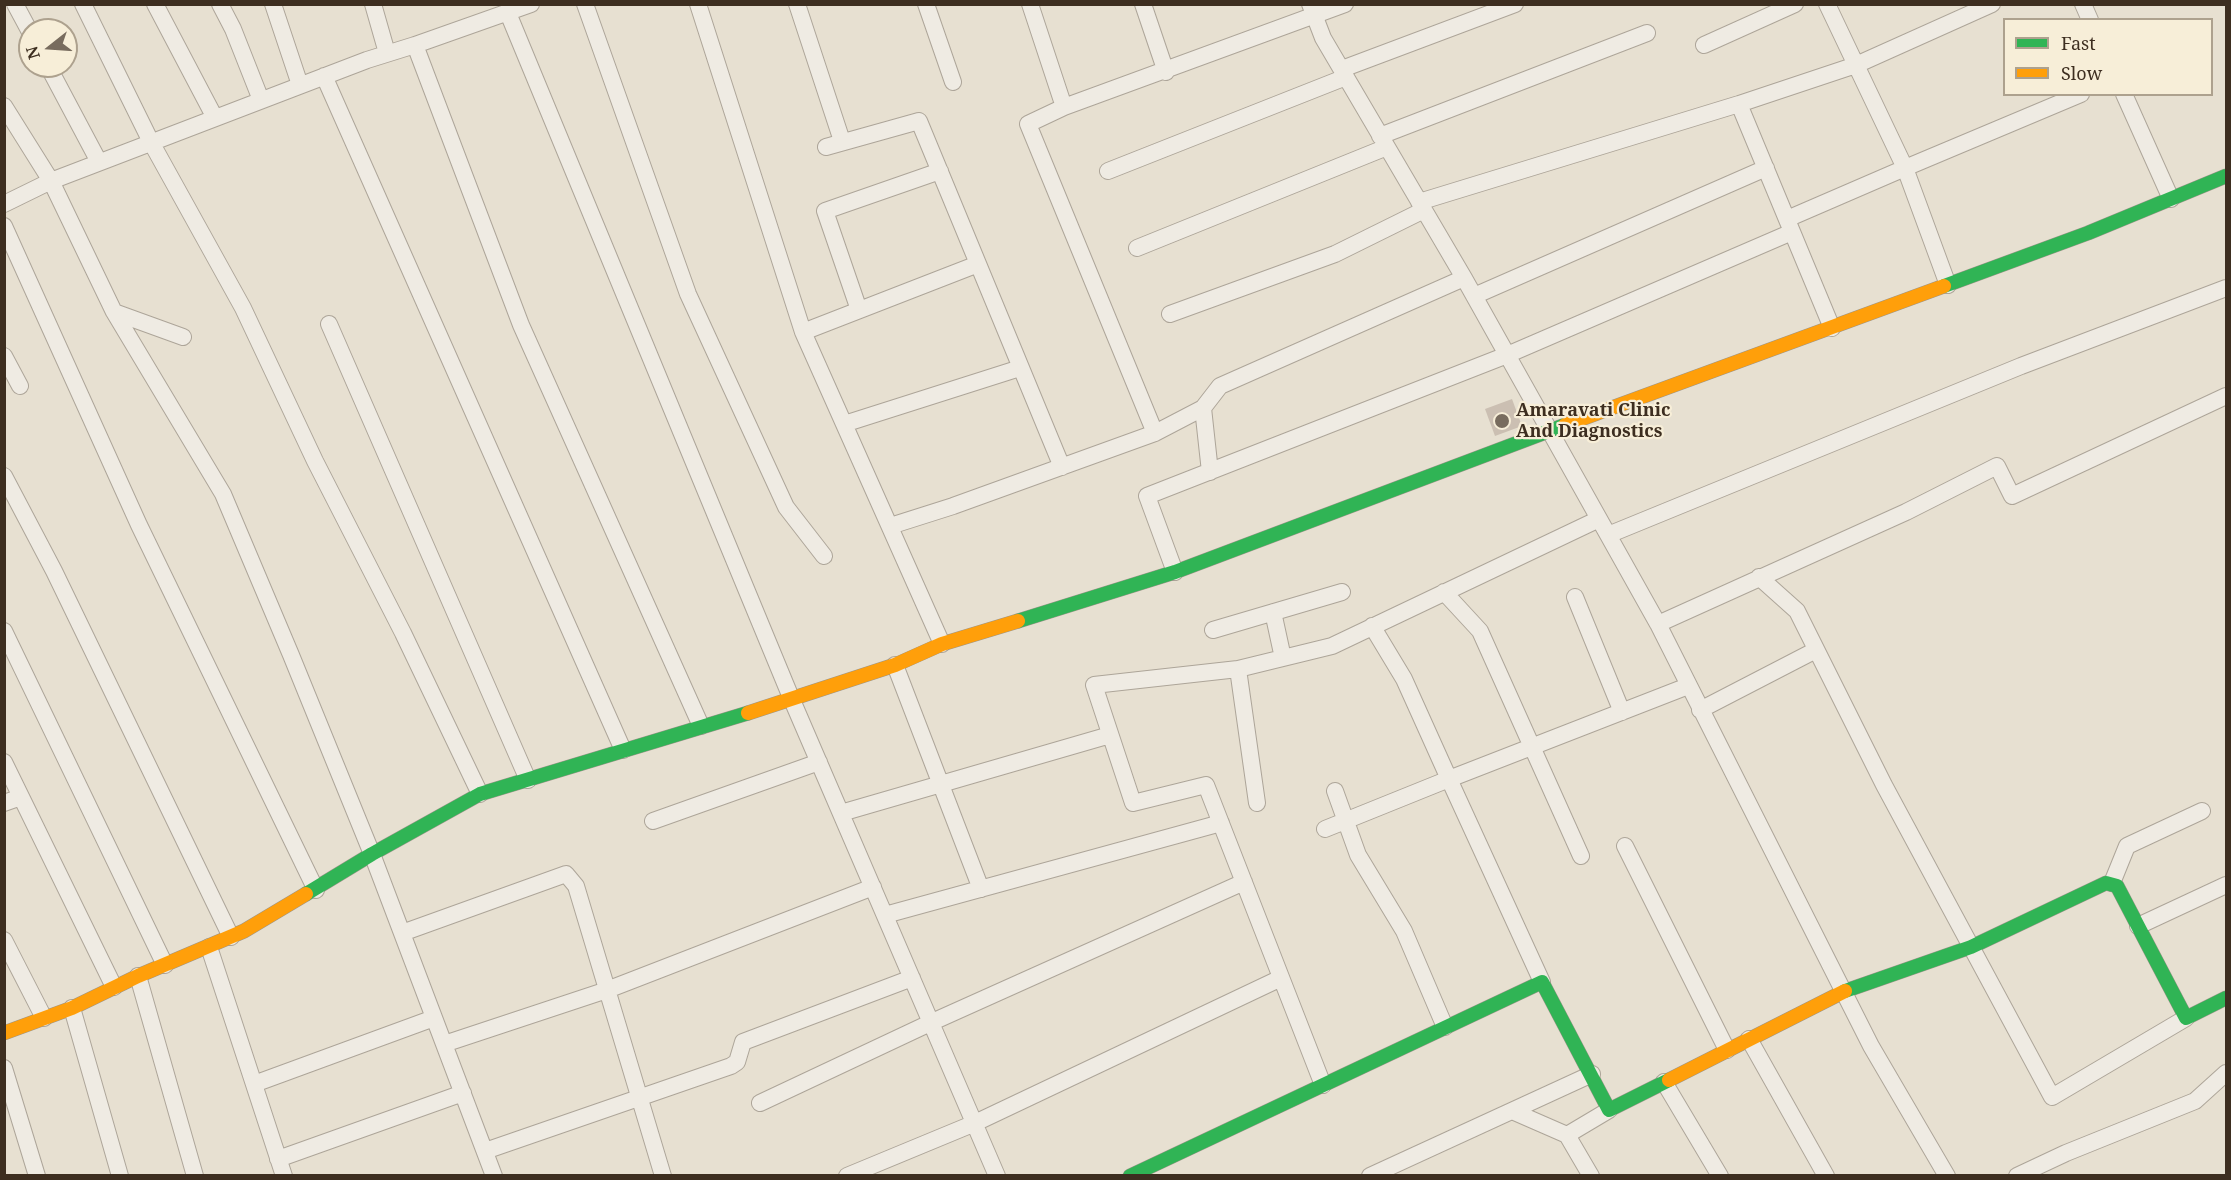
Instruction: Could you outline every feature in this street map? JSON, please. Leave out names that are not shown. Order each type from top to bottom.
[{"type":"street","points":[[15,4],[22,18]]},
{"type":"street","points":[[83,4],[151,142],[243,309],[315,461],[403,633],[480,794]]},
{"type":"street","points":[[155,4],[214,118]]},
{"type":"street","points":[[220,4],[233,29],[261,100]]},
{"type":"street","points":[[273,4],[300,85]]},
{"type":"street","points":[[373,4],[387,53]]},
{"type":"street","points":[[4,204],[51,181],[300,85],[531,4]]},
{"type":"street","points":[[585,4],[688,294],[786,507],[824,556]]},
{"type":"street","points":[[698,4],[803,332],[942,644]]},
{"type":"street","points":[[797,4],[834,144],[919,121],[1062,467]]},
{"type":"street","points":[[926,4],[953,82]]},
{"type":"street","points":[[1030,4],[1064,107]]},
{"type":"street","points":[[1143,4],[1166,72]]},
{"type":"street","points":[[1155,433],[1028,124],[1064,107],[1166,72],[1312,11],[1345,4]]},
{"type":"street","points":[[1108,171],[1515,4]]},
{"type":"street","points":[[1704,45],[1795,4]]},
{"type":"street","points":[[1827,4],[1905,168],[1948,285]]},
{"type":"street","points":[[1170,314],[1335,254],[1422,206],[1856,65],[1992,4]]},
{"type":"street","points":[[2083,4],[2089,18]]},
{"type":"street","points":[[1312,11],[1323,38],[1464,278],[1658,624],[1871,1046],[1947,1176]]},
{"type":"street","points":[[508,13],[792,700],[997,1176]]},
{"type":"street","points":[[1137,248],[1383,141],[1647,33]]},
{"type":"street","points":[[414,45],[521,325],[701,726]]},
{"type":"street","points":[[324,76],[622,750]]},
{"type":"street","points":[[54,78],[99,162]]},
{"type":"street","points":[[1175,572],[1147,496],[1507,355],[1790,226],[1905,168],[2076,96]]},
{"type":"street","points":[[2125,96],[2171,199]]},
{"type":"street","points":[[1739,104],[1832,328]]},
{"type":"street","points":[[4,106],[51,181],[114,312],[223,494],[372,854],[485,1151],[491,1175]]},
{"type":"street","points":[[1474,296],[1766,168]]},
{"type":"street","points":[[859,310],[825,211],[940,171]]},
{"type":"street","points":[[4,1034],[72,1008],[138,976],[231,937],[480,794],[792,700],[896,665],[942,644],[1175,572],[2088,233],[2226,176]]},
{"type":"street","points":[[4,226],[139,525],[316,890]]},
{"type":"street","points":[[803,332],[978,264]]},
{"type":"street","points":[[890,526],[952,507],[1155,433],[1203,408],[1220,386],[1464,278]]},
{"type":"street","points":[[1608,536],[2021,366],[2226,288]]},
{"type":"street","points":[[114,312],[183,337]]},
{"type":"street","points":[[328,324],[528,780]]},
{"type":"street","points":[[4,356],[20,386]]},
{"type":"street","points":[[844,424],[1020,368]]},
{"type":"street","points":[[1658,624],[1906,512],[1997,466],[2012,496],[2226,396]]},
{"type":"street","points":[[1203,408],[1210,472]]},
{"type":"street","points":[[4,476],[54,571],[231,937]]},
{"type":"street","points":[[1323,1085],[1206,785],[1132,803],[1094,685],[1238,669],[1332,646],[1599,519]]},
{"type":"street","points":[[1759,577],[1797,611],[1884,785],[2052,1096],[2186,1018],[2226,998]]},
{"type":"street","points":[[1213,630],[1342,592]]},
{"type":"street","points":[[1444,592],[1479,631],[1581,856]]},
{"type":"street","points":[[1575,597],[1622,712]]},
{"type":"street","points":[[1273,612],[1283,658]]},
{"type":"street","points":[[1372,626],[1404,680],[1542,982],[1609,1110]]},
{"type":"street","points":[[4,631],[165,965]]},
{"type":"street","points":[[1700,710],[1816,650]]},
{"type":"street","points":[[896,665],[981,889]]},
{"type":"street","points":[[1238,669],[1257,803]]},
{"type":"street","points":[[1325,829],[1688,686]]},
{"type":"street","points":[[841,813],[1110,735]]},
{"type":"street","points":[[4,762],[114,987]]},
{"type":"street","points":[[653,821],[819,762]]},
{"type":"street","points":[[1335,791],[1358,855],[1404,931],[1445,1028]]},
{"type":"street","points":[[4,803],[21,797]]},
{"type":"street","points":[[2112,883],[2127,846],[2202,811]]},
{"type":"street","points":[[885,915],[1221,823]]},
{"type":"street","points":[[1624,846],[1728,1050]]},
{"type":"street","points":[[402,933],[566,874],[576,886],[663,1176]]},
{"type":"street","points":[[760,1103],[930,1023],[1244,882]]},
{"type":"street","points":[[1567,1135],[1609,1110],[1845,991],[1971,947],[2106,883],[2117,886],[2186,1018]]},
{"type":"street","points":[[2138,927],[2226,885]]},
{"type":"street","points":[[444,1044],[607,990],[873,887]]},
{"type":"street","points":[[4,940],[44,1018]]},
{"type":"street","points":[[209,946],[284,1176]]},
{"type":"street","points":[[138,976],[195,1176]]},
{"type":"street","points":[[485,1151],[734,1065],[743,1042],[912,978]]},
{"type":"street","points":[[848,1176],[975,1124],[1281,978]]},
{"type":"street","points":[[1130,1176],[1542,982]]},
{"type":"street","points":[[72,1008],[120,1176]]},
{"type":"street","points":[[254,1084],[434,1018]]},
{"type":"street","points":[[1749,1039],[1826,1176]]},
{"type":"street","points":[[4,1068],[37,1176]]},
{"type":"street","points":[[2017,1176],[2066,1153],[2195,1101],[2226,1073]]},
{"type":"street","points":[[1370,1176],[1592,1074]]},
{"type":"street","points":[[1664,1082],[1720,1176]]},
{"type":"street","points":[[278,1159],[463,1093]]},
{"type":"street","points":[[1512,1110],[1567,1135],[1591,1176]]},
{"type":"building","points":[[1512,399],[1522,426],[1495,436],[1485,409]]},
{"type":"traffic: fast","points":[[1944,286],[2088,233],[2226,176]]},
{"type":"traffic: fast","points":[[1018,621],[1175,572],[1565,425]]},
{"type":"traffic: fast","points":[[306,894],[480,794],[748,713]]},
{"type":"traffic: fast","points":[[1845,991],[1971,947],[2106,883],[2117,886],[2186,1018],[2226,998]]},
{"type":"traffic: fast","points":[[1130,1176],[1542,982],[1609,1110],[1669,1080]]},
{"type":"traffic: slow","points":[[1565,425],[1944,286]]},
{"type":"traffic: slow","points":[[748,713],[895,665],[942,644],[1018,621]]},
{"type":"traffic: slow","points":[[4,1033],[72,1008],[138,976],[244,931],[306,894]]},
{"type":"traffic: slow","points":[[1669,1080],[1845,991]]},
{"type":"place","name":"Amaravati Clinic And Diagnostics","points":[[1502,421]]}]
